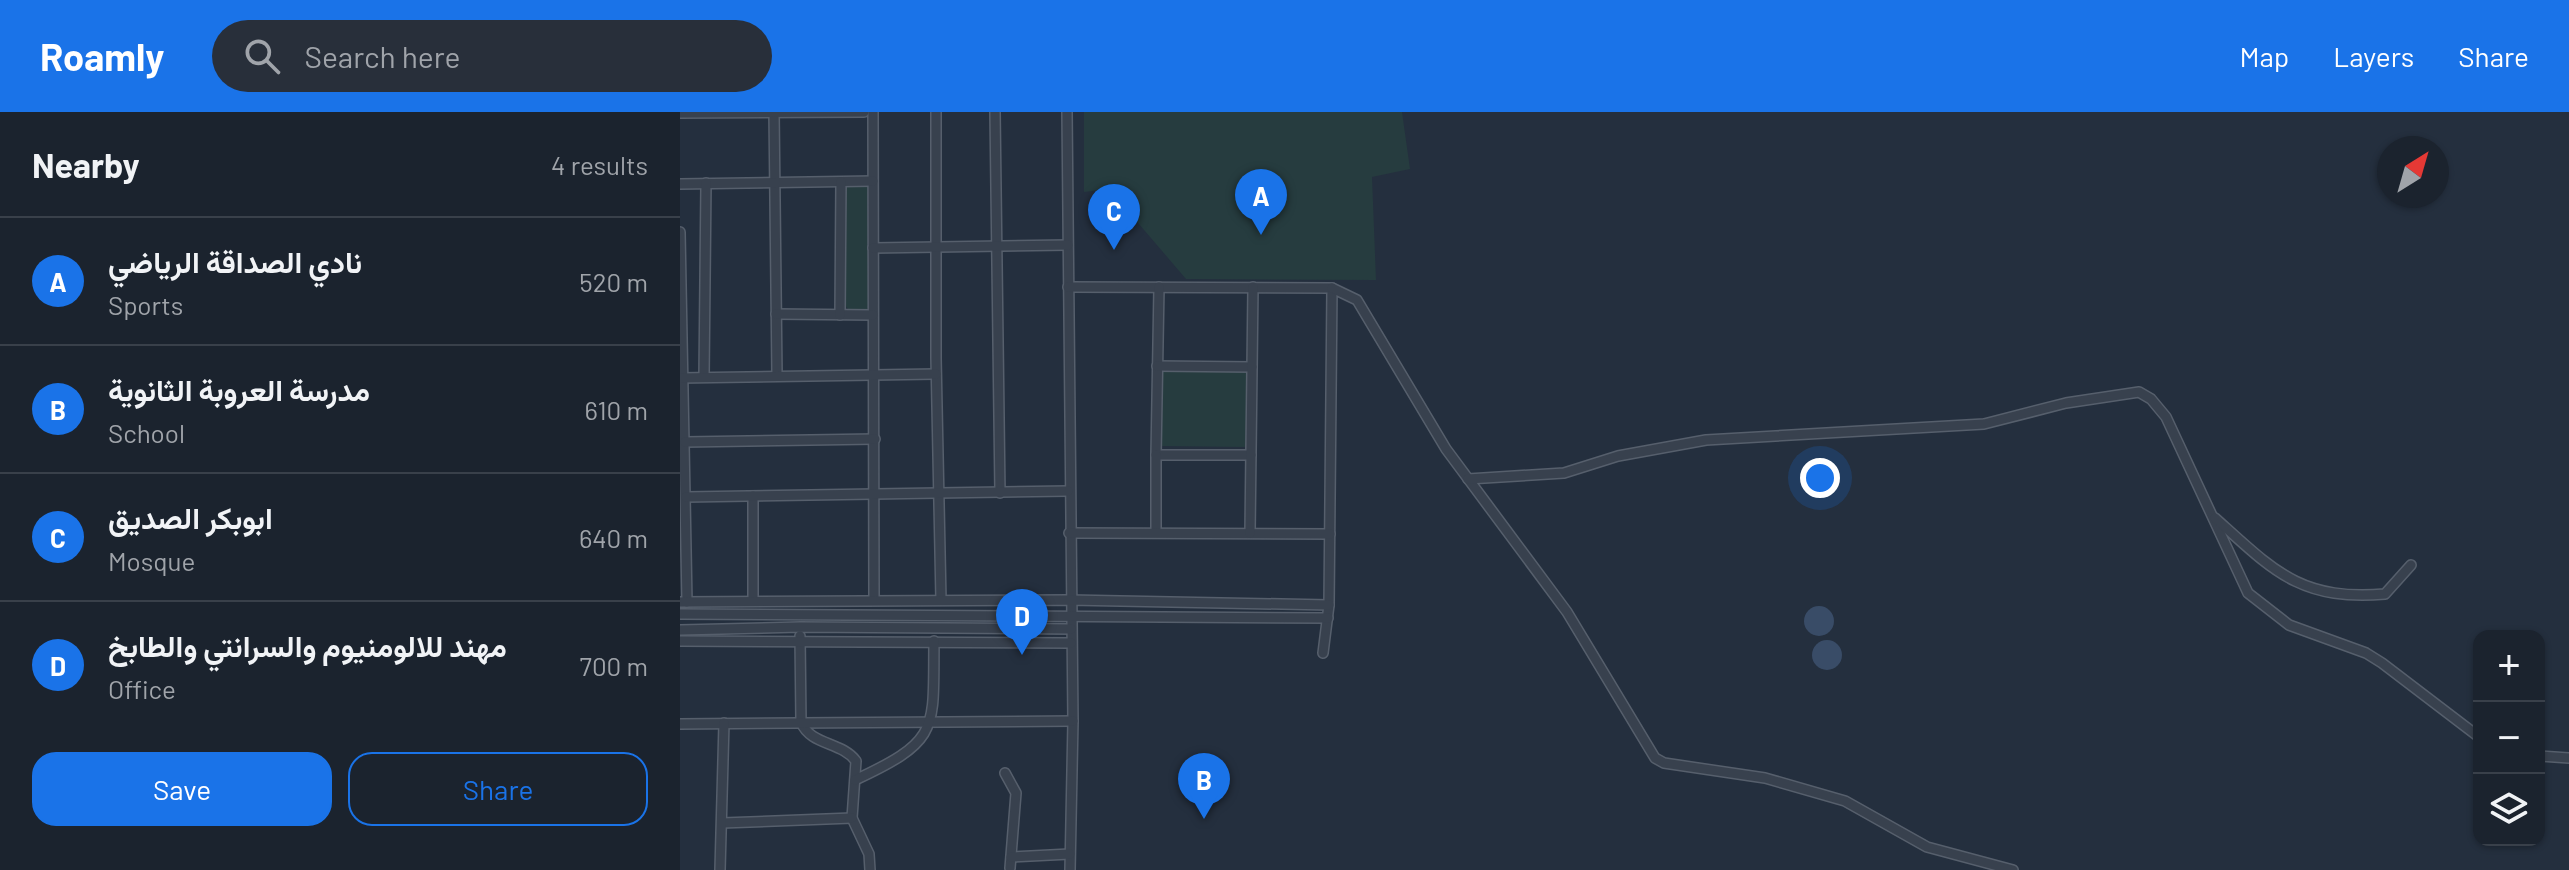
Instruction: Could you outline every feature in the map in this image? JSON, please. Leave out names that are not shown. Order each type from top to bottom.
[{"type":"street","points":[[680,113],[864,112]]},
{"type":"street","points":[[873,112],[874,600]]},
{"type":"street","points":[[936,112],[936,374],[941,600]]},
{"type":"street","points":[[995,112],[1000,493]]},
{"type":"street","points":[[1067,112],[1068,491],[1073,721],[1070,870]]},
{"type":"street","points":[[774,113],[777,375]]},
{"type":"street","points":[[680,184],[873,181]]},
{"type":"street","points":[[840,315],[841,182]]},
{"type":"street","points":[[704,377],[706,183]]},
{"type":"street","points":[[680,232],[681,378],[685,442],[683,476],[686,497],[684,602],[1070,600],[1329,605]]},
{"type":"street","points":[[873,248],[1068,245]]},
{"type":"street","points":[[1068,287],[1332,288],[1357,300],[1446,449],[1567,612],[1655,758],[1664,763],[1765,778],[1845,801],[1927,847],[2013,870]]},
{"type":"street","points":[[1156,532],[1159,287]]},
{"type":"street","points":[[1250,533],[1253,287]]},
{"type":"street","points":[[1323,653],[1329,605],[1332,288]]},
{"type":"street","points":[[776,314],[873,315]]},
{"type":"street","points":[[1157,366],[1252,367]]},
{"type":"street","points":[[681,378],[936,374]]},
{"type":"street","points":[[1468,479],[1564,473],[1618,456],[1706,440],[1984,424],[2066,403],[2134,391],[2151,399],[2166,417],[2238,576],[2259,604],[2289,625],[2366,653],[2428,695],[2473,732]]},
{"type":"street","points":[[685,442],[875,439]]},
{"type":"street","points":[[1156,455],[1251,455]]},
{"type":"street","points":[[686,497],[1068,491]]},
{"type":"street","points":[[753,496],[753,601]]},
{"type":"street","points":[[2213,516],[2276,571],[2311,590],[2385,594],[2411,565]]},
{"type":"street","points":[[1069,533],[1330,534]]},
{"type":"street","points":[[800,601],[801,722],[814,738],[853,757],[852,818],[869,854],[870,870]]},
{"type":"street","points":[[680,614],[1328,618]]},
{"type":"street","points":[[680,630],[800,627],[1071,629]]},
{"type":"street","points":[[680,641],[1071,643]]},
{"type":"street","points":[[855,780],[909,753],[934,720],[934,641]]},
{"type":"street","points":[[680,724],[1073,721]]},
{"type":"street","points":[[720,870],[724,723]]},
{"type":"street","points":[[2545,756],[2569,758]]},
{"type":"street","points":[[1005,773],[1016,793],[1010,866],[1070,854]]},
{"type":"street","points":[[722,823],[852,818]]},
{"type":"green space","points":[[1084,112],[1402,112],[1410,169],[1372,177],[1376,280],[1186,279],[1109,189],[1084,192]]},
{"type":"green space","points":[[846,183],[868,185],[870,193],[870,305],[867,309],[848,309],[844,304]]},
{"type":"green space","points":[[1162,370],[1247,371],[1246,447],[1161,446]]},
{"type":"water","points":[[1819,606],[1829,611],[1834,621],[1829,631],[1819,636],[1809,631],[1804,621],[1809,611]]},
{"type":"water","points":[[1827,640],[1837,645],[1842,655],[1837,665],[1827,670],[1817,665],[1812,655],[1817,645]]},
{"type":"place","name":"نادي الصداقة الرياضي","points":[[1261,235]]},
{"type":"place","name":"ابوبكر الصديق","points":[[1114,250]]},
{"type":"place","name":"مهند للالومنيوم والسرانتي والطابخ","points":[[1022,655]]},
{"type":"place","name":"مدرسة العروبة الثانوية","points":[[1204,819]]}]
